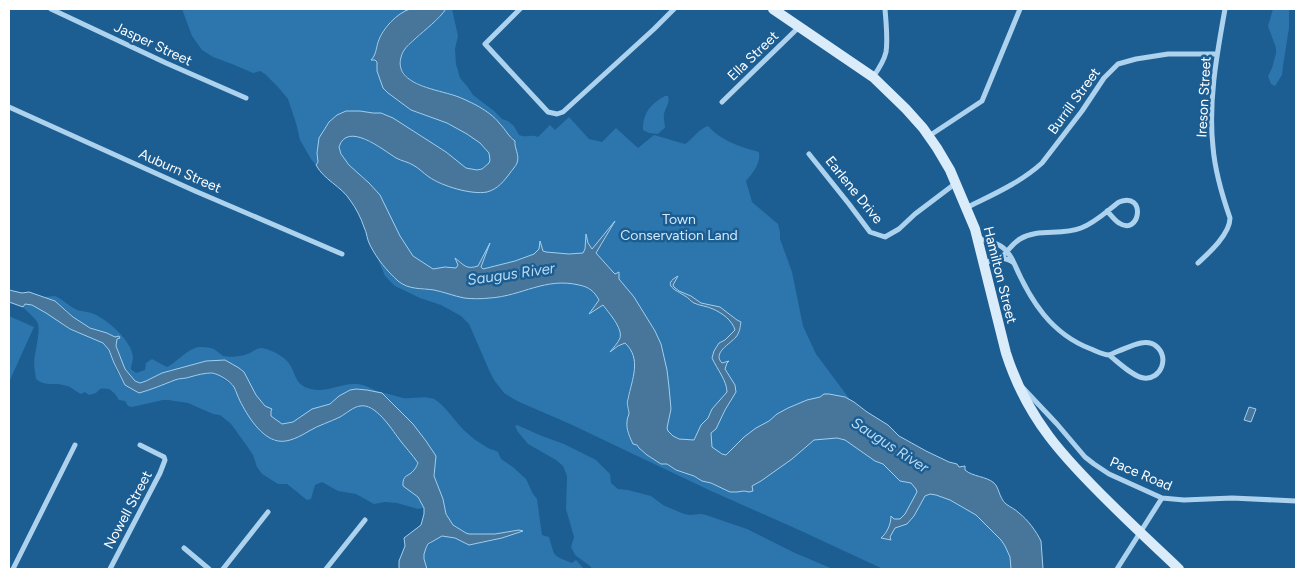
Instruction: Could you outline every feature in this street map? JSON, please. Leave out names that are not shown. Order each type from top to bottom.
[{"type":"main road","name":"Hamilton Street","points":[[774,9],[873,77],[906,109],[929,136],[956,183],[975,229],[1006,353],[1026,401],[1062,454],[1179,569]]},
{"type":"street","name":"Jasper Street","points":[[51,9],[246,98]]},
{"type":"street","points":[[520,9],[485,44],[548,112],[557,114],[563,112],[674,9]]},
{"type":"street","points":[[873,77],[886,53],[885,9]]},
{"type":"street","points":[[929,136],[982,101],[1020,9]]},
{"type":"street","name":"Ireson Street","points":[[1198,263],[1221,238],[1230,222],[1218,180],[1212,147],[1212,111],[1217,54],[1225,9]]},
{"type":"street","name":"Ella Street","points":[[722,102],[800,26]]},
{"type":"street","name":"Burrill Street","points":[[966,208],[1015,183],[1042,163],[1082,111],[1104,78],[1118,64],[1130,60],[1168,54],[1217,54]]},
{"type":"street","name":"Auburn Street","points":[[9,107],[195,191],[342,254]]},
{"type":"street","name":"Earlene Drive","points":[[809,154],[870,232],[885,237],[899,230],[915,214],[956,183]]},
{"type":"street","points":[[983,263],[1001,258],[1017,241],[1026,236],[1074,230],[1092,223],[1119,202],[1126,200],[1132,202],[1136,205],[1138,215],[1133,223],[1125,225],[1118,222],[1107,212]]},
{"type":"street","points":[[977,238],[996,244],[1008,251],[1030,296],[1052,324],[1063,334],[1088,348],[1109,355],[1143,378],[1157,374],[1163,362],[1161,351],[1149,343],[1142,343],[1109,355]]},
{"type":"street","points":[[1001,258],[1014,263]]},
{"type":"street","name":"Pace Road","points":[[1016,380],[1085,457],[1109,474],[1162,498],[1184,500],[1232,498],[1296,501]]},
{"type":"street","points":[[13,569],[75,445]]},
{"type":"street","name":"Nowell Street","points":[[110,569],[165,460],[164,457],[140,445]]},
{"type":"street","points":[[1117,569],[1162,498]]},
{"type":"street","points":[[223,569],[268,512]]},
{"type":"street","points":[[326,569],[365,520]]},
{"type":"street","points":[[184,548],[209,569]]},
{"type":"green space","points":[[182,9],[410,9],[391,22],[378,40],[372,60],[377,62],[377,71],[383,88],[411,110],[447,123],[480,143],[489,153],[489,163],[482,169],[466,168],[446,152],[393,118],[381,113],[360,111],[346,112],[329,122],[322,132],[316,165],[300,140],[288,99],[278,87],[260,71],[253,73],[213,57],[202,50],[192,36]]},
{"type":"green space","name":"Town Conservation Land","points":[[446,9],[452,9],[458,36],[455,49],[456,64],[460,78],[473,95],[502,119],[514,126],[519,135],[538,137],[550,125],[555,130],[569,117],[589,139],[602,142],[616,128],[638,148],[654,135],[685,144],[701,129],[708,126],[725,140],[759,152],[758,164],[746,181],[752,202],[778,224],[780,239],[792,272],[803,326],[816,354],[854,405],[736,461],[666,435],[651,325],[641,308],[613,272],[479,273],[429,268],[413,259],[366,180],[343,158],[339,147],[342,141],[352,136],[359,137],[461,187],[517,151],[512,139],[487,112],[455,95],[437,91],[409,79],[400,68],[401,57],[406,48]]},
{"type":"green space","points":[[1273,9],[1289,9],[1289,28],[1282,75],[1275,86],[1271,84],[1268,76],[1276,53],[1268,26]]},
{"type":"green space","points":[[665,96],[668,96],[668,101],[664,116],[665,128],[658,134],[643,130],[644,119],[648,110]]},
{"type":"green space","points":[[377,257],[392,276],[403,284],[466,298],[493,298],[556,283],[579,285],[590,289],[599,300],[589,314],[603,305],[619,328],[619,338],[612,350],[625,343],[635,358],[636,365],[627,400],[629,414],[627,425],[630,438],[639,448],[661,464],[667,464],[676,470],[733,492],[752,491],[752,486],[805,448],[814,438],[836,427],[976,515],[1005,546],[1010,557],[1011,569],[883,569],[517,401],[504,393],[494,380],[469,324],[461,316],[441,305],[420,298],[395,286],[385,276]]},
{"type":"green space","points":[[55,296],[75,309],[100,317],[112,326],[124,338],[132,351],[131,369],[136,373],[145,370],[146,363],[152,359],[167,367],[197,347],[212,348],[223,356],[230,357],[244,355],[263,348],[285,359],[301,384],[311,389],[323,390],[359,384],[403,398],[426,397],[434,399],[442,405],[468,434],[488,448],[498,452],[501,459],[526,479],[537,499],[542,535],[549,537],[553,551],[557,556],[572,563],[576,560],[584,569],[427,569],[424,553],[431,543],[441,536],[448,536],[471,544],[523,531],[469,534],[453,525],[446,514],[443,499],[434,476],[436,456],[413,424],[382,393],[356,389],[339,396],[331,404],[308,419],[270,428],[244,373],[225,360],[206,361],[162,373],[140,383],[135,381],[125,369],[116,346],[117,339],[87,326],[56,302],[44,297]]},
{"type":"green space","points":[[25,304],[43,310],[69,329],[93,338],[105,345],[121,378],[134,390],[200,374],[217,374],[233,386],[240,400],[264,434],[274,441],[284,442],[300,436],[360,406],[375,409],[417,452],[420,500],[424,508],[418,509],[397,503],[385,502],[374,504],[356,494],[338,491],[322,482],[315,485],[311,499],[307,500],[287,484],[278,484],[262,474],[247,446],[231,424],[220,415],[213,414],[188,403],[168,400],[132,407],[128,406],[125,401],[119,400],[109,389],[100,389],[96,393],[89,395],[85,392],[81,394],[71,387],[47,384],[36,379],[34,358],[38,324],[23,307]]},
{"type":"green space","points":[[9,316],[34,327],[9,382]]},
{"type":"green space","points":[[517,425],[564,444],[596,460],[610,474],[611,483],[618,489],[651,496],[663,505],[684,514],[706,515],[747,529],[795,553],[833,569],[592,569],[575,555],[571,547],[574,537],[566,509],[567,476],[563,466],[528,444],[518,432],[515,426]]},
{"type":"water","name":"Saugus River","points":[[410,9],[446,9],[404,50],[400,63],[402,71],[416,83],[461,98],[489,113],[515,141],[518,157],[516,165],[498,187],[491,191],[480,193],[457,189],[435,180],[415,166],[396,158],[365,139],[349,136],[343,140],[339,147],[341,154],[349,165],[380,195],[400,236],[413,256],[433,269],[456,268],[458,265],[455,258],[465,266],[474,267],[478,266],[490,243],[481,267],[483,269],[534,254],[539,249],[540,241],[543,251],[546,252],[583,253],[586,234],[592,249],[615,221],[596,253],[615,274],[619,272],[619,279],[634,297],[661,344],[667,370],[671,409],[667,428],[673,436],[679,439],[694,440],[712,409],[727,392],[724,379],[712,358],[719,343],[735,330],[732,323],[723,315],[711,308],[694,303],[674,289],[670,285],[673,279],[678,276],[673,285],[679,291],[701,303],[720,307],[741,322],[737,335],[720,352],[719,356],[722,363],[729,361],[725,369],[735,385],[736,392],[716,429],[711,433],[712,447],[726,455],[744,437],[788,408],[824,394],[845,397],[888,425],[899,436],[926,451],[957,464],[959,467],[965,466],[965,470],[968,472],[994,483],[1004,502],[1026,519],[1039,537],[1043,569],[1011,569],[1010,557],[1005,546],[976,515],[950,500],[936,495],[930,494],[925,496],[914,516],[907,524],[895,528],[890,537],[891,540],[881,538],[888,528],[891,516],[894,519],[900,519],[905,514],[917,492],[916,489],[911,483],[900,481],[883,464],[875,461],[845,440],[837,438],[814,440],[792,459],[752,486],[753,491],[749,492],[730,492],[676,470],[667,464],[661,464],[647,455],[637,445],[633,444],[628,433],[627,420],[629,414],[627,403],[633,377],[633,356],[625,343],[610,352],[620,338],[619,330],[603,305],[589,314],[599,300],[586,287],[567,283],[555,283],[502,297],[473,299],[411,287],[398,281],[382,264],[373,250],[352,203],[342,191],[323,175],[316,165],[318,162],[319,138],[329,122],[337,115],[346,111],[381,113],[393,118],[446,152],[466,168],[482,169],[489,163],[489,153],[480,143],[447,123],[411,110],[383,88],[377,71],[377,62],[371,60],[386,27],[400,14]]},
{"type":"water","points":[[9,290],[22,293],[29,292],[55,301],[73,317],[90,328],[115,337],[119,336],[120,338],[117,339],[116,346],[125,369],[135,381],[140,383],[162,373],[206,361],[225,360],[244,372],[256,395],[265,406],[272,409],[271,416],[282,424],[293,422],[312,409],[330,404],[350,390],[367,390],[382,393],[413,424],[436,456],[434,476],[443,499],[446,514],[453,525],[469,534],[523,531],[502,538],[469,545],[455,538],[442,536],[428,544],[426,548],[424,559],[427,569],[399,569],[399,561],[405,546],[404,538],[421,525],[424,514],[424,508],[418,497],[403,486],[404,479],[418,463],[377,412],[366,406],[360,406],[294,439],[278,441],[260,431],[243,407],[234,387],[221,376],[212,373],[201,374],[177,379],[139,393],[125,385],[109,350],[103,343],[70,329],[32,305],[25,304],[23,307],[9,302]]},
{"type":"water","points":[[1249,407],[1256,409],[1251,422],[1244,420]]}]
